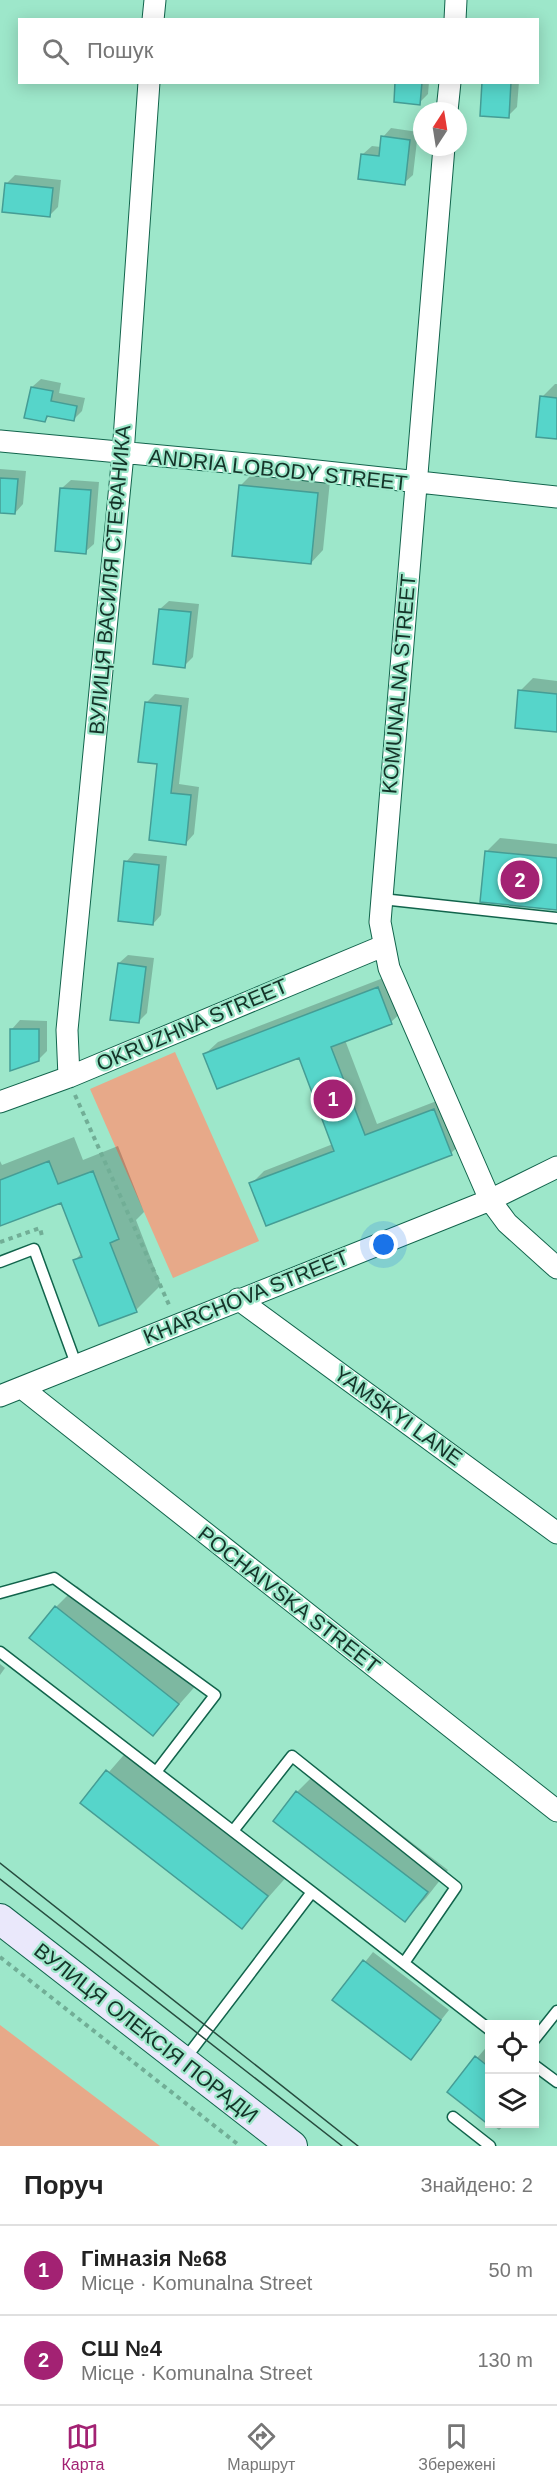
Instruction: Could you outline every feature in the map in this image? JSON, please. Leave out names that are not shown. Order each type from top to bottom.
[{"type":"main road","name":"ВУЛИЦЯ ОЛЕКСІЯ ПОРАДИ","points":[[0,1920],[292,2146]]},
{"type":"street","points":[[153,18],[155,0]]},
{"type":"street","points":[[455,18],[456,0]]},
{"type":"street","name":"ВУЛИЦЯ ВАСИЛЯ СТЕФАНИКА","points":[[69,1077],[67,1030],[123,454],[149,84]]},
{"type":"street","points":[[448,102],[450,84]]},
{"type":"street","name":"KOMUNALNA STREET","points":[[443,156],[380,922],[389,968],[490,1200],[507,1223],[557,1268]]},
{"type":"street","name":"ANDRIA LOBODY STREET","points":[[0,441],[280,467],[557,497]]},
{"type":"street","name":"OKRUZHNA STREET","points":[[0,1102],[69,1077],[383,946]]},
{"type":"street","name":"KHARCHOVA STREET","points":[[0,1396],[490,1200],[557,1167]]},
{"type":"street","name":"YAMSKYI LANE","points":[[238,1299],[557,1533]]},
{"type":"street","name":"POCHAIVSKA STREET","points":[[22,1388],[557,1811]]},
{"type":"lane","points":[[382,898],[557,918]]},
{"type":"lane","points":[[0,1262],[34,1249],[76,1364]]},
{"type":"lane","points":[[0,1593],[54,1578],[215,1695],[156,1772]]},
{"type":"lane","points":[[0,1652],[485,2027]]},
{"type":"lane","points":[[233,1831],[292,1756],[456,1887],[404,1963]]},
{"type":"lane","points":[[183,2062],[312,1892]]},
{"type":"lane","points":[[539,2034],[557,2011]]},
{"type":"lane","points":[[539,2069],[557,2082]]},
{"type":"lane","points":[[453,2117],[490,2146]]},
{"type":"path","points":[[69,1077],[77,1102],[178,1324]]},
{"type":"path","points":[[0,1957],[240,2146]]},
{"type":"shaded area","points":[[175,1052],[259,1241],[173,1278],[90,1089]]},
{"type":"shaded area","points":[[0,2025],[160,2146],[0,2146]]},
{"type":"building","points":[[395,84],[422,84],[420,102],[413,102],[413,104],[394,102]]},
{"type":"building","points":[[482,84],[511,84],[509,118],[480,116]]},
{"type":"building","points":[[381,136],[410,140],[405,185],[358,179],[361,154],[379,156]]},
{"type":"building","points":[[5,183],[53,188],[50,217],[2,212]]},
{"type":"building","points":[[31,387],[53,391],[51,401],[77,406],[74,421],[47,416],[45,422],[24,418]]},
{"type":"building","points":[[540,396],[557,398],[557,439],[536,437]]},
{"type":"building","points":[[0,478],[18,479],[15,514],[0,513]]},
{"type":"building","points":[[239,485],[318,493],[311,564],[232,556]]},
{"type":"building","points":[[60,488],[91,490],[86,554],[55,551]]},
{"type":"building","points":[[159,609],[191,612],[185,668],[153,664]]},
{"type":"building","points":[[518,690],[557,694],[557,732],[515,728]]},
{"type":"building","points":[[145,702],[181,706],[171,793],[191,795],[186,845],[149,840],[157,764],[138,762]]},
{"type":"building","points":[[485,851],[557,858],[557,910],[480,902]]},
{"type":"building","points":[[124,861],[159,865],[153,925],[118,921]]},
{"type":"building","points":[[118,963],[146,967],[139,1023],[110,1020]]},
{"type":"building","points":[[378,987],[392,1024],[331,1047],[365,1135],[434,1109],[452,1155],[266,1226],[249,1183],[334,1151],[299,1058],[217,1089],[203,1054]]},
{"type":"building","points":[[10,1029],[39,1029],[39,1061],[10,1071]]},
{"type":"building","points":[[49,1161],[58,1184],[93,1171],[119,1239],[110,1243],[137,1312],[99,1326],[73,1260],[82,1257],[61,1203],[0,1226],[0,1180]]},
{"type":"building","points":[[55,1606],[179,1704],[153,1736],[29,1638]]},
{"type":"building","points":[[106,1770],[268,1896],[242,1929],[80,1803]]},
{"type":"building","points":[[296,1791],[428,1892],[405,1922],[273,1821]]},
{"type":"building","points":[[363,1960],[441,2020],[411,2060],[332,2000]]},
{"type":"building","points":[[475,2056],[485,2064],[485,2122],[447,2092]]},
{"type":"tram line","points":[[0,1863],[358,2146]]},
{"type":"tram line","points":[[0,1879],[342,2146]]},
{"type":"place","name":"СШ №4","points":[[520,880]]},
{"type":"place","name":"Гімназія №68","points":[[333,1099]]}]
